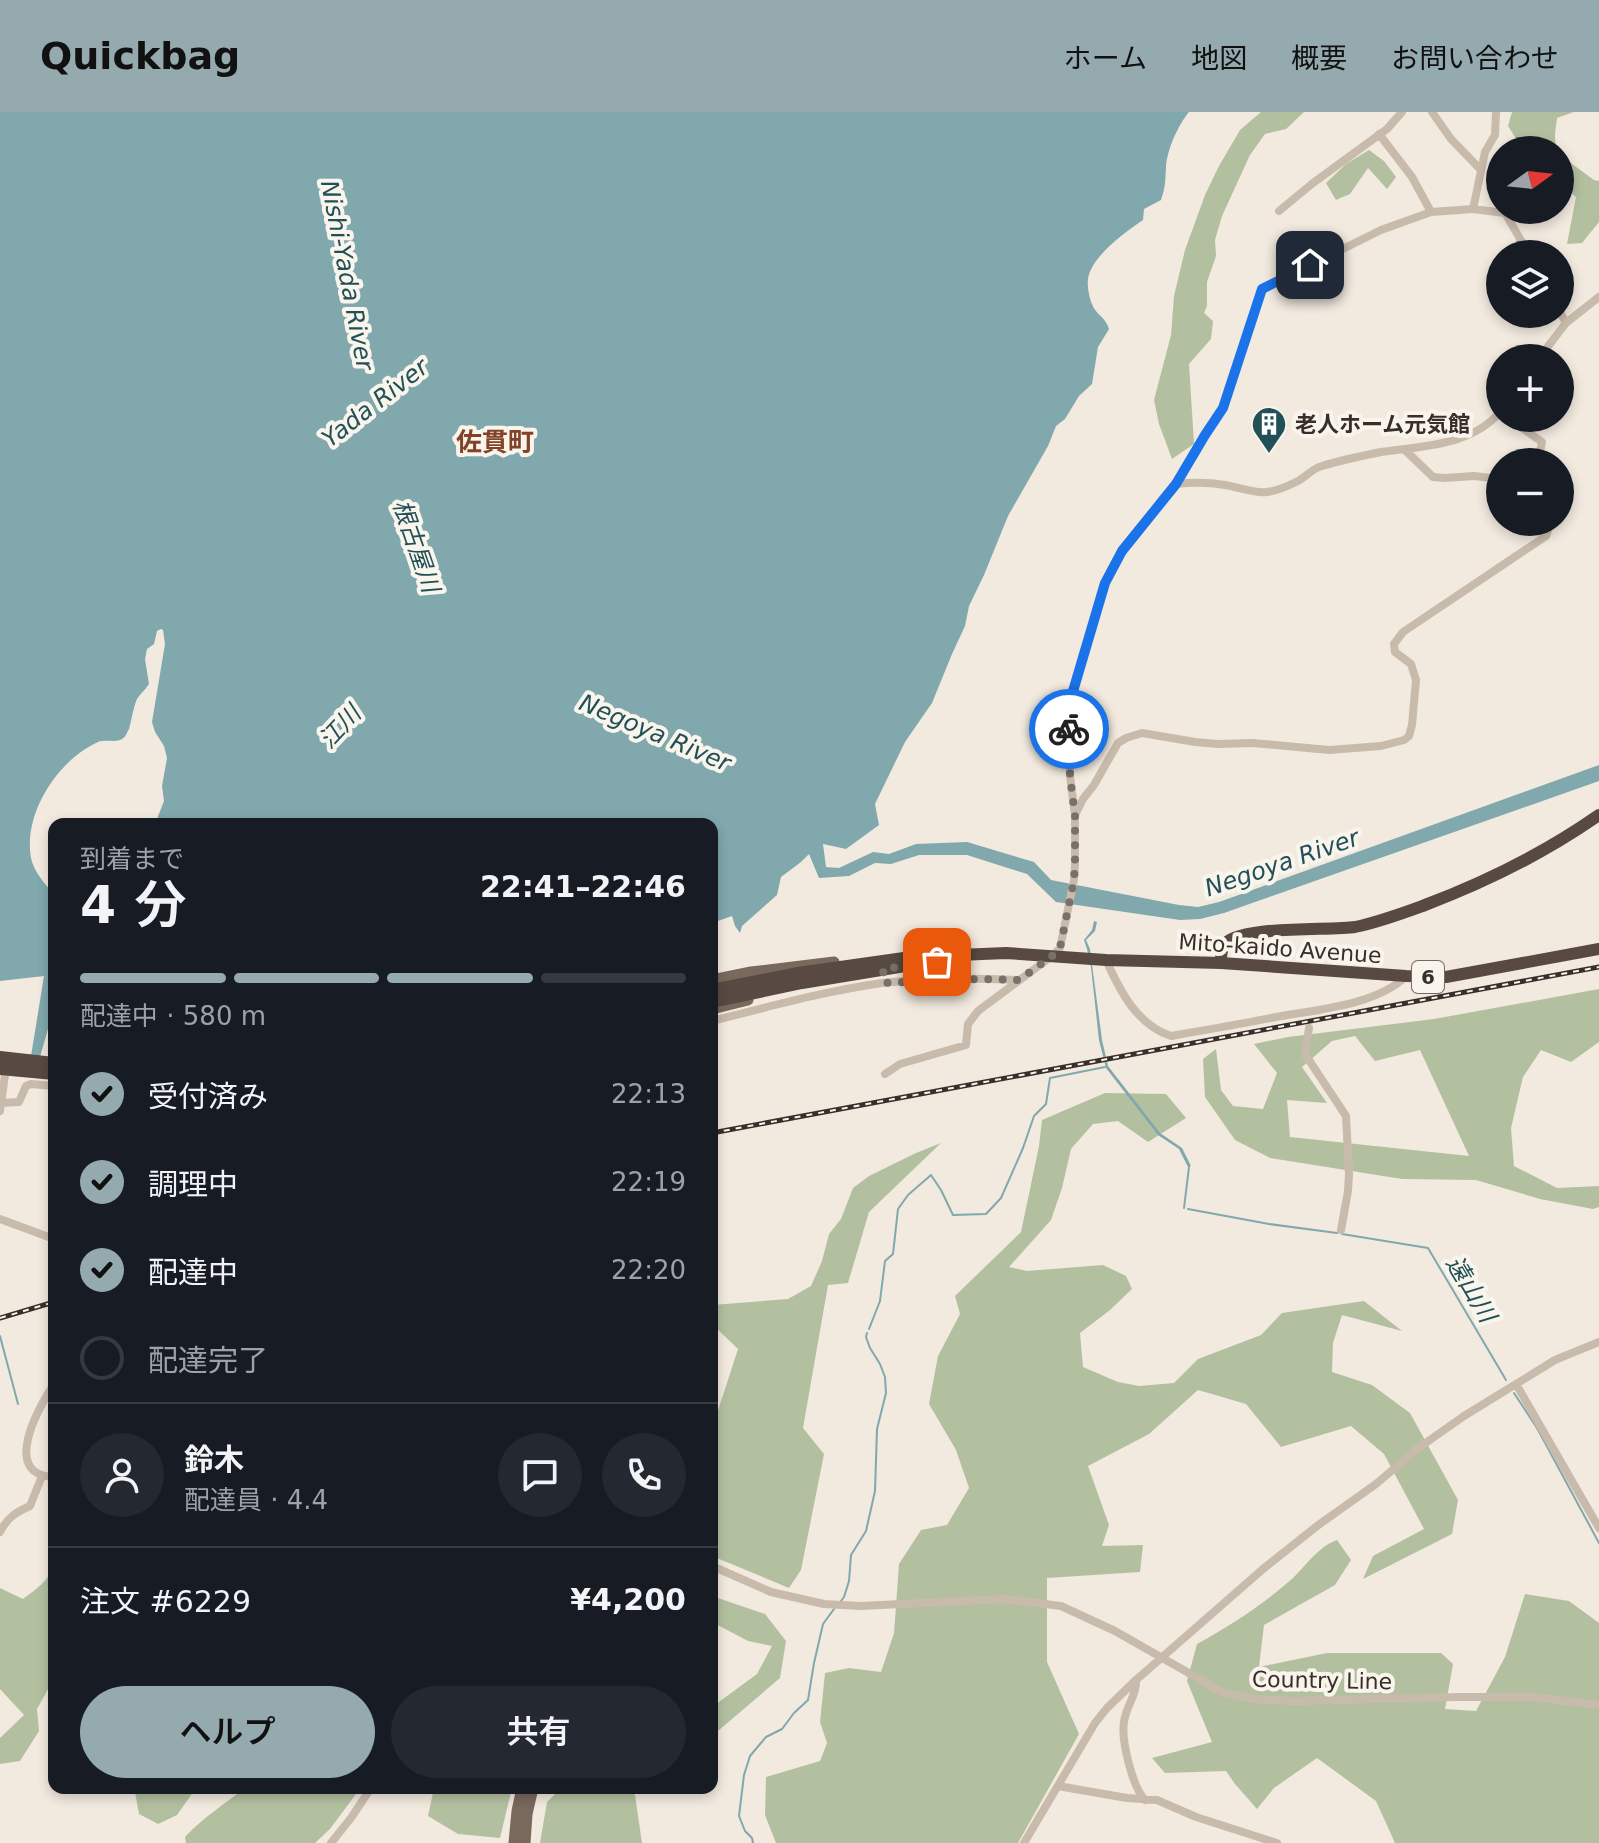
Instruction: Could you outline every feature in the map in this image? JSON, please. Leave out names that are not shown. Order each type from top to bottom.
[{"type":"highway","points":[[1221,963],[1224,945],[1238,937],[1282,930],[1355,927],[1456,893],[1511,867],[1599,815]]},
{"type":"highway","name":"Mito-kaido Avenue","points":[[718,989],[881,964],[1006,953],[1446,977],[1599,949]]},
{"type":"highway","name":"Mito-kaido Avenue","points":[[718,1001],[881,964]]},
{"type":"highway","points":[[3,1063],[48,1063]]},
{"type":"highway","points":[[3,1063],[48,1073]]},
{"type":"main road","points":[[718,979],[860,959],[881,964]]},
{"type":"main road","points":[[718,1007],[802,983]]},
{"type":"main road","points":[[514,1843],[521,1794]]},
{"type":"main road","points":[[525,1843],[532,1794]]},
{"type":"street","points":[[1279,211],[1379,134],[1402,112]]},
{"type":"street","points":[[1432,112],[1451,139],[1480,169]]},
{"type":"street","points":[[1473,209],[1485,152],[1495,135],[1496,112]]},
{"type":"street","points":[[1379,134],[1412,177],[1431,212]]},
{"type":"street","points":[[885,1074],[900,1064],[966,1045],[968,1024],[972,1018],[1060,948],[1074,880],[1071,698],[1105,583],[1122,551],[1176,484],[1223,408],[1262,289],[1381,230],[1431,212],[1473,209],[1505,213],[1521,240]]},
{"type":"street","points":[[1574,317],[1599,297]]},
{"type":"street","points":[[1550,344],[1562,328]]},
{"type":"street","points":[[1176,484],[1222,484],[1265,493],[1300,481],[1317,467],[1462,438],[1486,424]]},
{"type":"street","points":[[1528,432],[1542,442],[1541,448]]},
{"type":"street","points":[[1405,450],[1433,477],[1486,477]]},
{"type":"street","points":[[1075,816],[1118,743],[1142,733],[1195,742],[1253,743],[1329,750],[1381,746],[1404,740],[1409,736],[1412,725],[1416,680],[1411,664],[1395,652],[1396,640],[1403,632],[1546,536]]},
{"type":"street","points":[[1106,960],[1135,1012],[1153,1029],[1171,1036],[1356,1002],[1386,990],[1406,976]]},
{"type":"street","points":[[881,964],[884,983]]},
{"type":"street","points":[[718,1020],[884,983],[1019,980]]},
{"type":"street","points":[[1309,1028],[1305,1054],[1346,1116],[1349,1174],[1341,1230]]},
{"type":"street","points":[[3,1063],[1,1106],[19,1102],[26,1086],[48,1085]]},
{"type":"street","points":[[0,1219],[48,1237]]},
{"type":"street","points":[[1024,1843],[1095,1723],[1161,1657],[1263,1569],[1376,1484],[1417,1449],[1555,1360],[1599,1342]]},
{"type":"street","points":[[1516,1384],[1599,1528]]},
{"type":"street","points":[[48,1393],[37,1410],[25,1445],[29,1465],[34,1472],[48,1476]]},
{"type":"street","points":[[0,1532],[16,1512],[30,1506],[42,1476]]},
{"type":"street","name":"Country Line","points":[[718,1569],[771,1592],[824,1604],[860,1606],[1005,1599],[1061,1606],[1115,1631],[1222,1692],[1254,1699],[1532,1697],[1599,1705]]},
{"type":"street","points":[[1136,1680],[1136,1689],[1123,1725],[1133,1782],[1145,1800]]},
{"type":"street","points":[[1058,1786],[1157,1800],[1196,1817],[1277,1843]]},
{"type":"street","points":[[331,1843],[367,1794]]},
{"type":"green space","points":[[1261,112],[1304,112],[1286,129],[1265,134],[1250,155],[1222,216],[1215,240],[1216,256],[1207,282],[1204,313],[1213,321],[1211,339],[1189,364],[1194,444],[1172,459],[1154,400],[1171,335],[1174,296],[1185,250],[1219,166],[1240,130]]},
{"type":"green space","points":[[1512,112],[1574,112],[1557,118],[1555,136],[1514,136],[1508,126]]},
{"type":"green space","points":[[1369,150],[1384,161],[1396,177],[1387,189],[1368,168],[1350,194],[1336,200],[1326,183],[1346,164]]},
{"type":"green space","points":[[1574,165],[1599,181],[1599,222],[1582,243],[1574,244],[1574,240],[1568,240],[1571,224],[1574,224]]},
{"type":"green space","points":[[1599,989],[1599,1042],[1571,1062],[1541,1050],[1523,1077],[1511,1128],[1514,1166],[1557,1188],[1599,1186],[1599,1207],[1593,1209],[1540,1199],[1476,1180],[1402,1179],[1270,1158],[1235,1140],[1205,1097],[1203,1059],[1216,1049],[1221,1090],[1233,1106],[1263,1109],[1277,1073],[1254,1044],[1434,1019]],"holes":[[[1355,1036],[1375,1061],[1420,1050],[1469,1156],[1290,1137],[1287,1100],[1327,1103],[1302,1067],[1332,1041]]]},
{"type":"green space","points":[[1105,1093],[1166,1094],[1186,1118],[1148,1142],[1118,1121],[1093,1124],[1071,1149],[1051,1220],[1009,1267],[1027,1271],[1103,1265],[1126,1276],[1132,1289],[1080,1333],[1083,1367],[1118,1382],[1139,1386],[1174,1383],[1198,1359],[1261,1335],[1282,1313],[1364,1301],[1402,1331],[1342,1315],[1333,1343],[1332,1372],[1372,1385],[1410,1413],[1458,1500],[1452,1534],[1363,1579],[1373,1556],[1424,1529],[1384,1454],[1351,1426],[1281,1447],[1246,1404],[1198,1390],[1149,1434],[1088,1466],[1109,1525],[1102,1546],[1143,1545],[1140,1572],[1047,1578],[1047,1662],[1079,1734],[1018,1843],[776,1843],[765,1815],[766,1777],[820,1761],[827,1743],[820,1722],[825,1673],[849,1668],[881,1672],[894,1633],[899,1564],[921,1530],[947,1525],[969,1488],[956,1450],[929,1404],[938,1356],[960,1314],[955,1296],[1021,1232],[1042,1120]]},
{"type":"green space","points":[[941,1143],[869,1212],[848,1283],[828,1285],[803,1428],[824,1454],[801,1570],[789,1588],[718,1558],[718,1411],[738,1349],[718,1330],[718,1305],[788,1299],[811,1286],[829,1234],[841,1219],[853,1188],[869,1176]]},
{"type":"green space","points":[[1337,1540],[1351,1560],[1335,1585],[1264,1625],[1259,1667],[1327,1653],[1441,1653],[1453,1664],[1445,1709],[1476,1711],[1505,1657],[1525,1594],[1569,1601],[1599,1623],[1599,1843],[1395,1843],[1376,1801],[1317,1758],[1274,1788],[1257,1809],[1226,1771],[1165,1773],[1152,1758],[1212,1742],[1187,1681],[1197,1644],[1265,1601],[1316,1554]]},
{"type":"green space","points":[[48,1576],[48,1689],[37,1709],[39,1731],[20,1761],[0,1764],[0,1738],[24,1715],[0,1689],[0,1588],[23,1599]]},
{"type":"green space","points":[[718,1598],[765,1614],[786,1641],[780,1678],[718,1731],[718,1703],[757,1674],[772,1646],[748,1641],[718,1625]]},
{"type":"green space","points":[[135,1794],[192,1794],[177,1815],[158,1824],[139,1814]]},
{"type":"green space","points":[[237,1794],[356,1794],[330,1829],[315,1843],[186,1843],[185,1837]]},
{"type":"green space","points":[[433,1794],[511,1794],[500,1838],[458,1834],[428,1816]]},
{"type":"green space","points":[[555,1794],[633,1794],[642,1843],[540,1843],[547,1802]]},
{"type":"water","points":[[0,112],[1189,112],[1171,146],[1161,200],[1144,209],[1143,220],[1110,246],[1090,271],[1088,285],[1091,301],[1109,329],[1098,347],[1092,384],[1056,426],[1008,516],[932,703],[905,742],[875,804],[879,825],[846,849],[823,844],[826,867],[839,868],[873,852],[889,854],[916,844],[967,842],[1034,862],[1051,880],[1198,907],[1599,765],[1599,781],[1200,919],[1180,920],[1056,902],[1027,874],[967,855],[919,855],[891,864],[875,863],[849,876],[819,878],[809,854],[781,877],[777,895],[742,926],[740,933],[732,916],[718,921],[718,818],[157,818],[164,801],[162,786],[167,758],[152,722],[165,644],[161,629],[157,631],[154,644],[147,649],[145,659],[149,684],[137,699],[125,736],[120,740],[98,742],[70,761],[46,790],[32,823],[32,863],[48,887],[48,1029],[40,1057],[31,1056],[44,976],[0,981]]},
{"type":"water","points":[[1094,921],[1097,922],[1095,931],[1086,940],[1108,1066],[1160,1133],[1182,1148],[1191,1166],[1188,1167],[1179,1149],[1158,1135],[1106,1068],[1084,940],[1092,930]]},
{"type":"waterway","points":[[869,1329],[880,1301],[885,1261],[893,1254],[898,1209],[908,1195],[931,1175],[953,1215],[986,1214],[1001,1198],[1034,1116],[1046,1104],[1050,1078],[1105,1067]]},
{"type":"waterway","name":"遠山川","points":[[1184,1208],[1189,1167]]},
{"type":"waterway","name":"遠山川","points":[[1188,1209],[1337,1233]]},
{"type":"waterway","name":"遠山川","points":[[1342,1234],[1428,1248],[1506,1380]]},
{"type":"waterway","points":[[841,1601],[849,1581],[851,1555],[866,1531],[875,1491],[877,1429],[886,1393],[885,1377],[870,1348],[867,1333]]},
{"type":"waterway","points":[[0,1336],[18,1404]]},
{"type":"waterway","name":"遠山川","points":[[1514,1393],[1537,1428],[1599,1543]]},
{"type":"waterway","points":[[753,1843],[739,1816],[744,1775],[750,1756],[766,1737],[782,1729],[808,1700],[823,1624],[834,1609]]},
{"type":"railway","points":[[718,1132],[1599,967]]},
{"type":"railway","points":[[0,1318],[48,1304]]},
{"type":"way so far","points":[[937,962],[883,969],[884,983],[1019,980],[1060,948],[1075,864],[1069,729]]},
{"type":"place","name":"老人ホーム元気館","points":[[1269,455]]},
{"type":"district","name":"佐貫町","points":[[495,442]]},
{"type":"route","points":[[1069,729],[1071,698],[1105,583],[1122,551],[1176,484],[1223,408],[1262,289],[1310,265]]},
{"type":"water label","name":"Nishi-Yada River","points":[[347,275]]},
{"type":"water label","name":"Yada River","points":[[375,403]]},
{"type":"water label","name":"根古屋川","points":[[416,546]]},
{"type":"water label","name":"江川","points":[[340,727]]},
{"type":"water label","name":"Negoya River","points":[[655,733]]},
{"type":"water label","name":"Negoya River","points":[[1282,863]]}]
